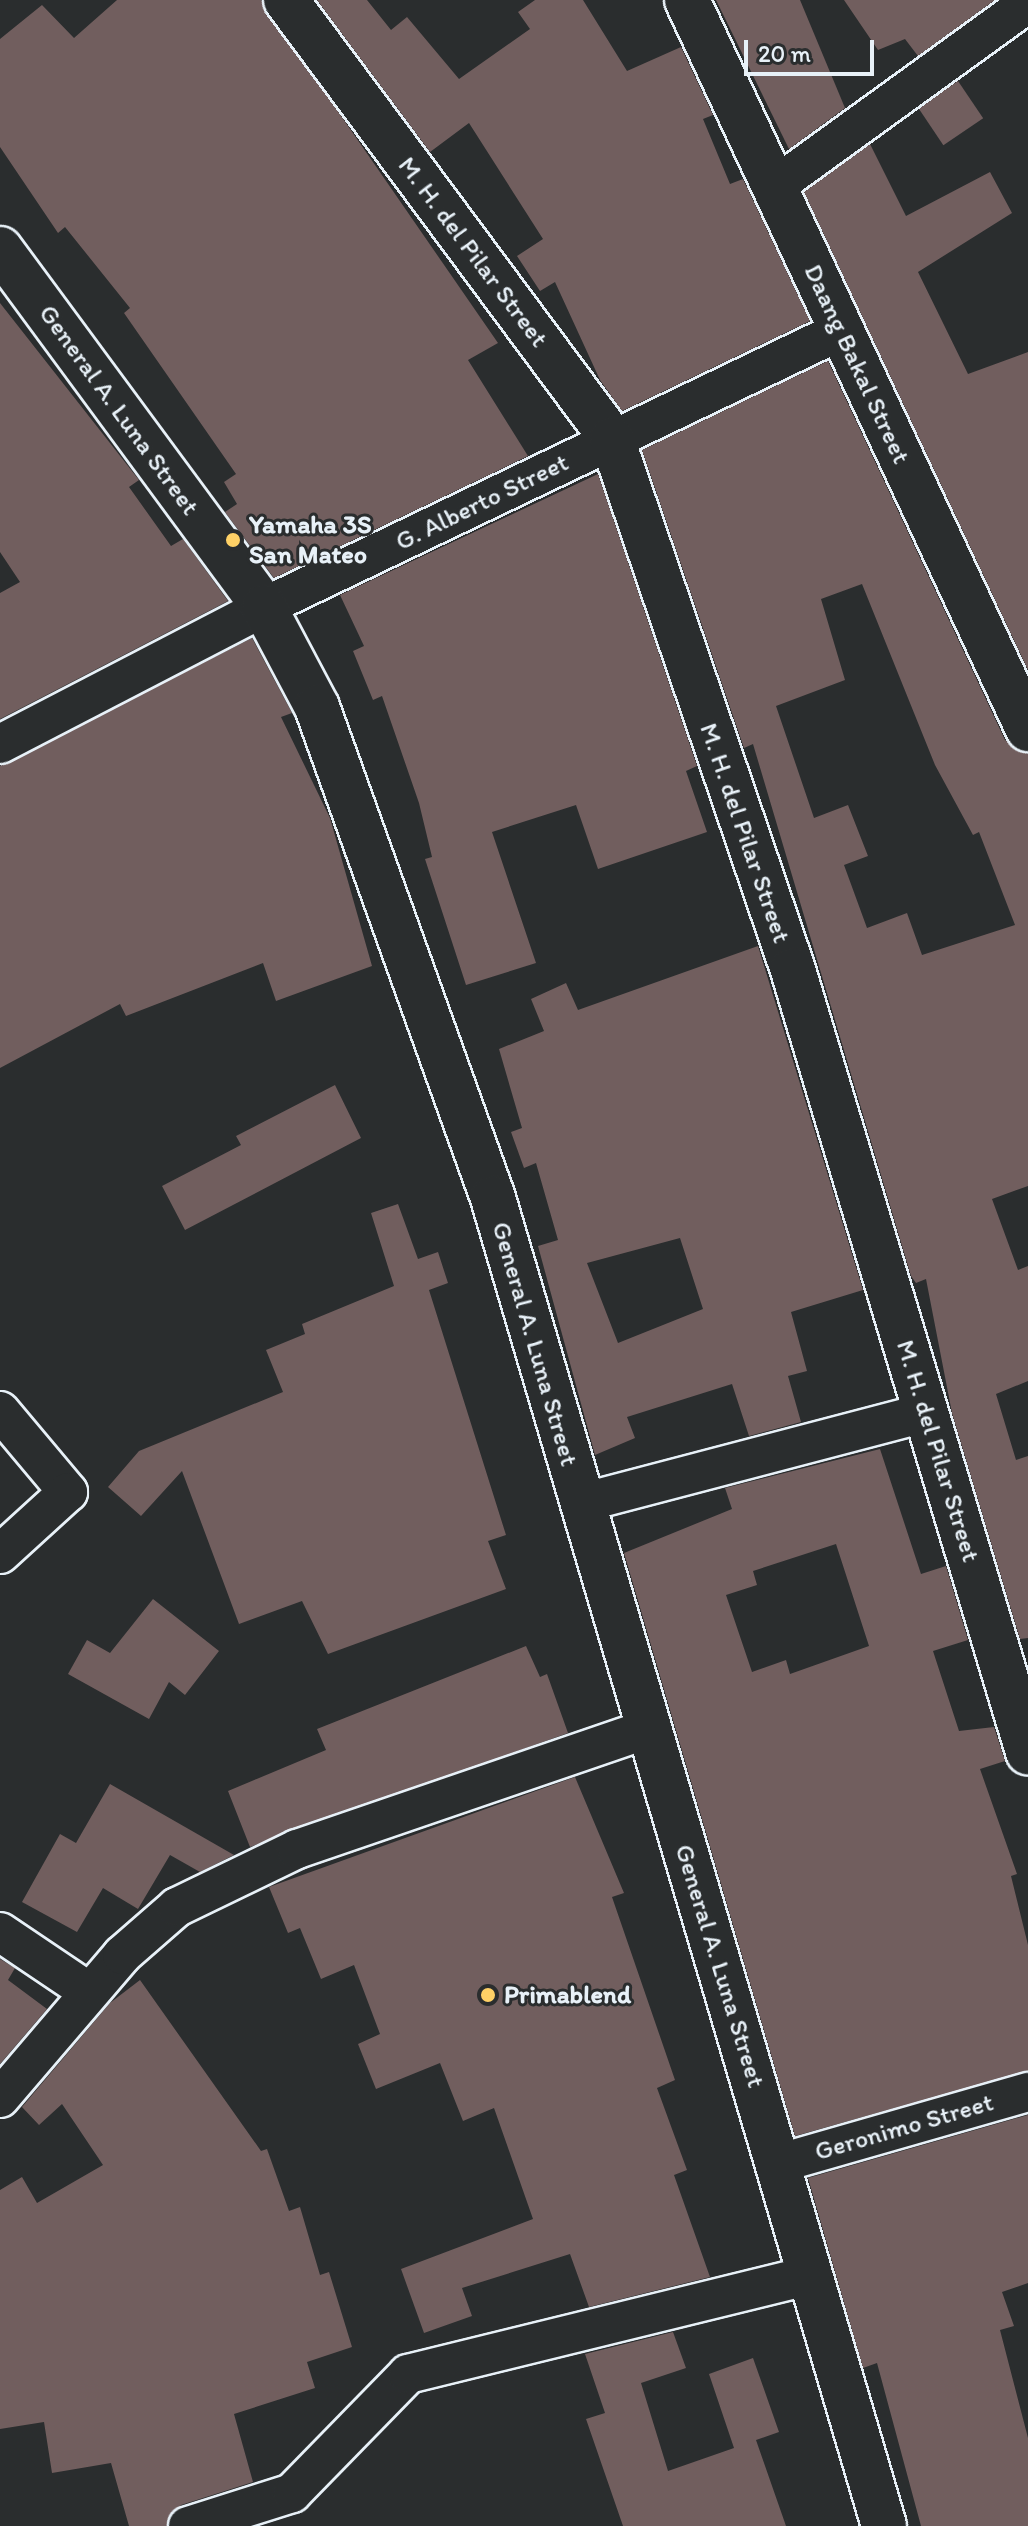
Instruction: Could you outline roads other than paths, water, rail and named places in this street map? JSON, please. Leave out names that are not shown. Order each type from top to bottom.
[{"type":"street","name":"M. H. del Pilar Street","points":[[286,0],[612,439],[793,970],[1028,1752]]},
{"type":"street","name":"Daang Bakal Street","points":[[687,0],[838,332],[1028,729]]},
{"type":"street","points":[[774,187],[1028,3]]},
{"type":"street","name":"General A. Luna Street","points":[[0,249],[264,607],[317,707],[488,1183],[647,1729],[780,2163],[884,2526]]},
{"type":"street","name":"G. Alberto Street","points":[[0,744],[264,607],[838,332]]},
{"type":"street","points":[[0,1411],[66,1496],[0,1554]]},
{"type":"street","points":[[581,1503],[927,1412]]},
{"type":"street","points":[[0,2098],[89,1992],[177,1907],[297,1849],[647,1729]]},
{"type":"street","points":[[0,1932],[89,1992]]},
{"type":"street","name":"Geronimo Street","points":[[780,2163],[1028,2092]]},
{"type":"street","points":[[188,2526],[292,2493],[408,2374],[812,2275]]},
{"type":"place","name":"Yamaha 3S San Mateo","points":[[233,540]]},
{"type":"place","name":"Primablend","points":[[488,1995]]}]
